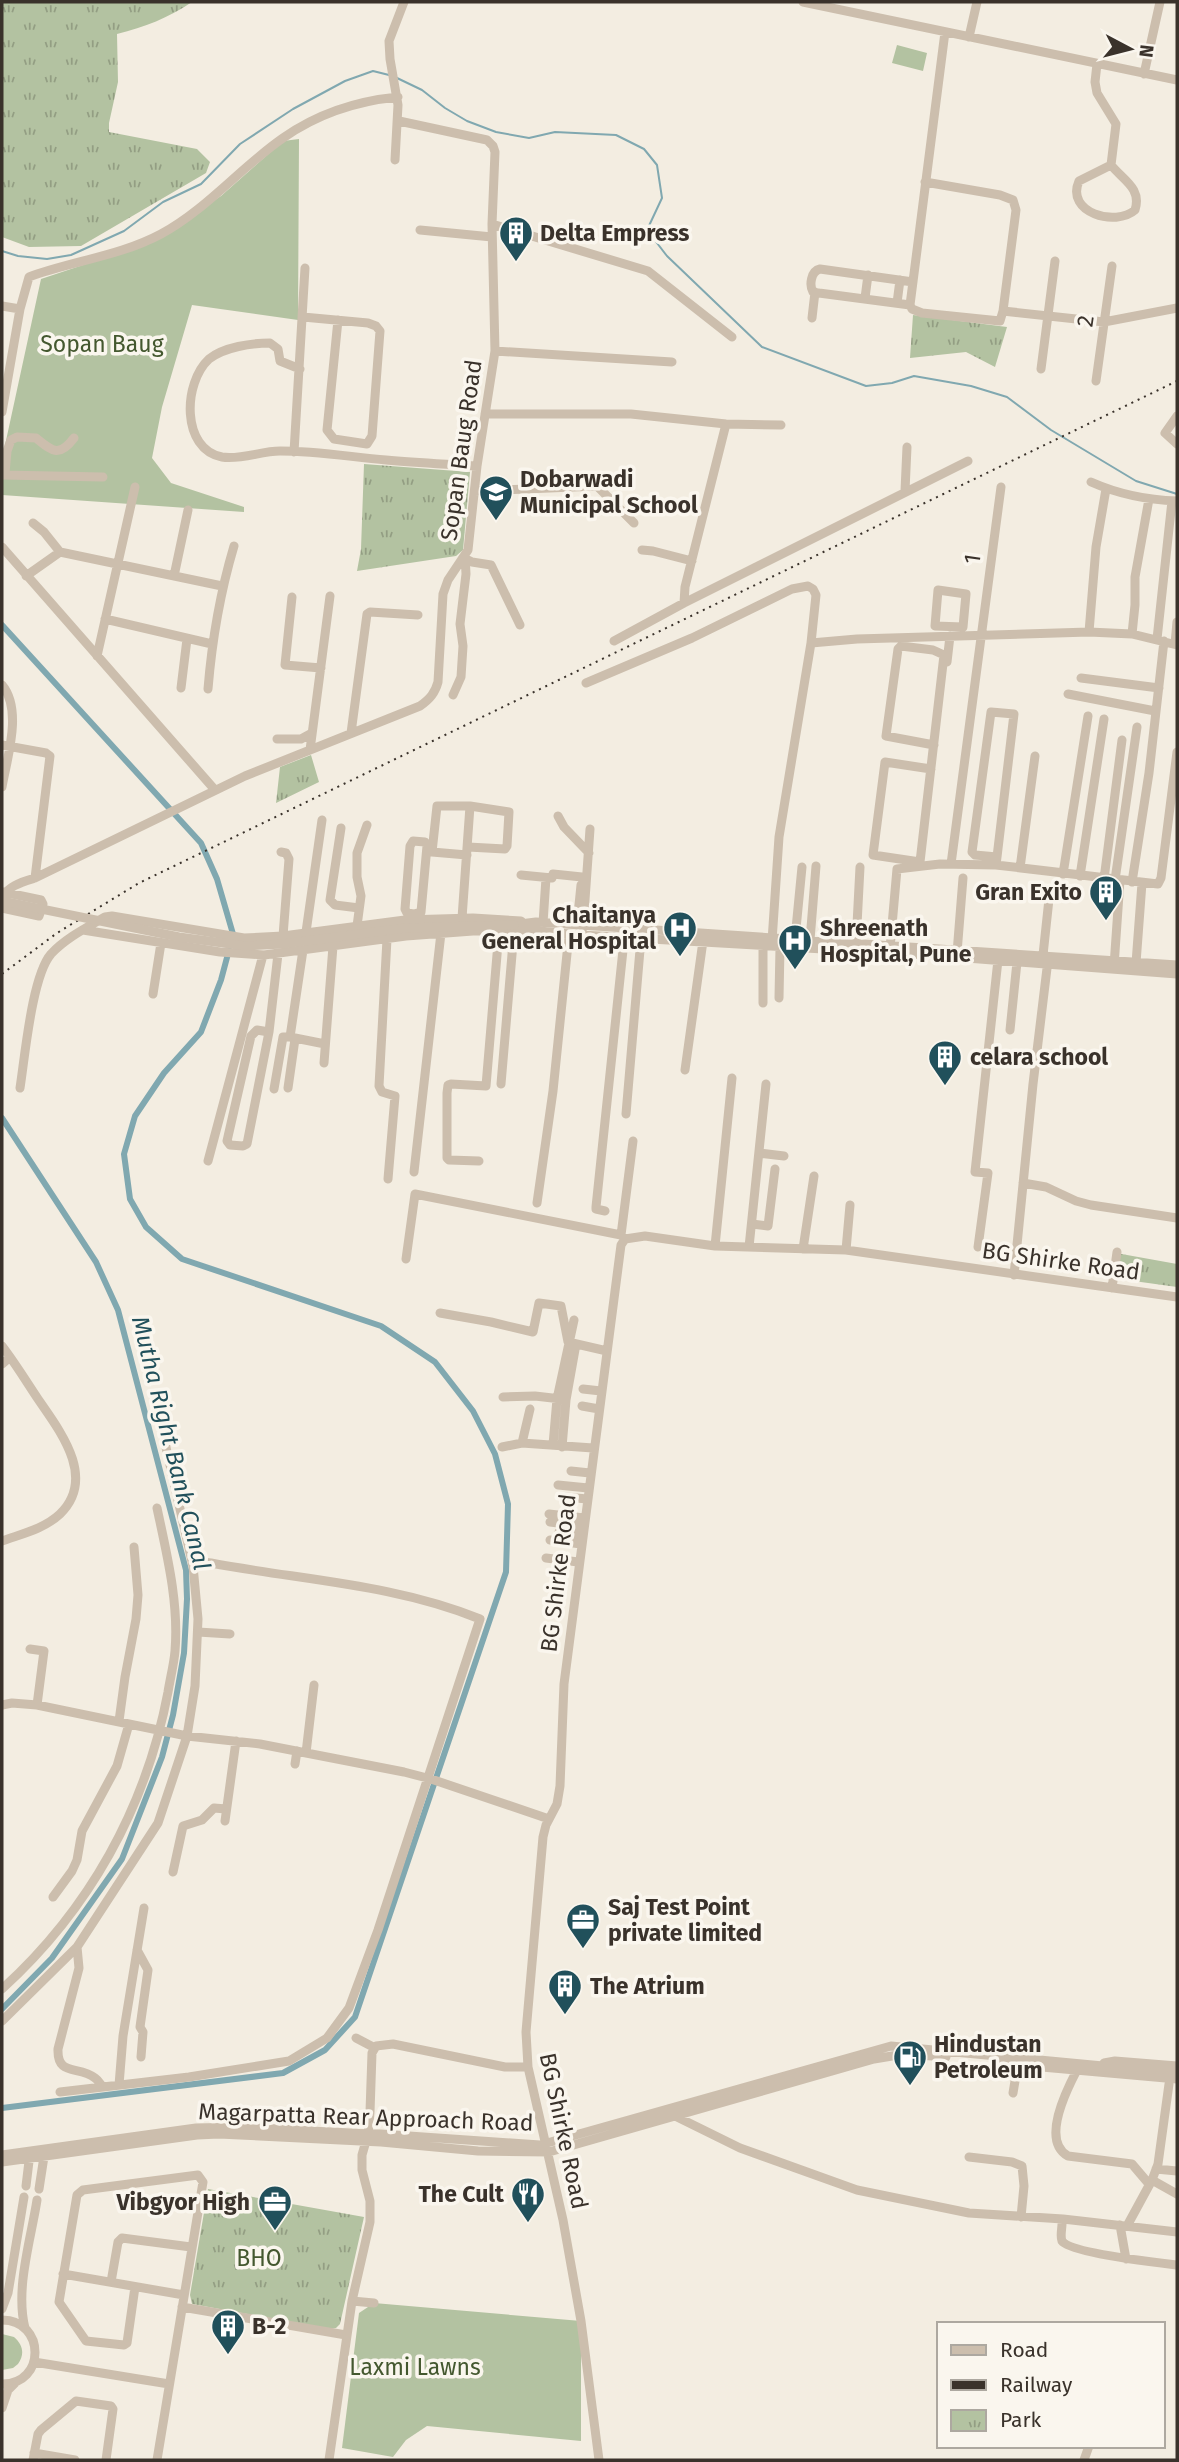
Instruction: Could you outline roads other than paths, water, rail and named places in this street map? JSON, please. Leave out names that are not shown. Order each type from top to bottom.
[{"type":"street","points":[[395,160],[399,121],[390,59],[391,31],[404,2]]},
{"type":"street","points":[[803,2],[1177,80]]},
{"type":"street","points":[[970,37],[977,2]]},
{"type":"street","points":[[1144,74],[1160,2]]},
{"type":"street","points":[[910,306],[945,32]]},
{"type":"street","points":[[1097,64],[1097,93],[1116,124],[1111,165]]},
{"type":"street","points":[[2,412],[20,309],[29,277],[101,257],[159,234],[209,201],[277,142],[303,126],[351,104],[397,93]]},
{"type":"street","name":"Sopan Baug Road","points":[[2,896],[18,883],[35,878],[215,790],[420,706],[435,691],[438,682],[443,594],[448,580],[466,557],[495,351],[492,224],[495,152],[490,142],[399,121]]},
{"type":"street","points":[[1111,165],[1133,187],[1137,197],[1135,210],[1125,216],[1089,212],[1076,198],[1079,181],[1111,165]]},
{"type":"street","points":[[815,292],[897,303],[910,306],[917,312],[997,322],[1002,319],[1016,210],[1013,200],[1000,195],[925,181]]},
{"type":"street","points":[[492,224],[648,271],[732,337]]},
{"type":"street","points":[[420,230],[492,237]]},
{"type":"street","points":[[1041,369],[1055,261]]},
{"type":"street","name":"2","points":[[1096,381],[1112,266]]},
{"type":"street","points":[[294,452],[305,268]]},
{"type":"street","points":[[812,318],[815,292],[810,284],[816,270],[913,282]]},
{"type":"street","points":[[865,298],[868,275]]},
{"type":"street","points":[[897,303],[900,280]]},
{"type":"street","points":[[2,306],[20,309]]},
{"type":"street","points":[[1003,311],[1104,321],[1177,308]]},
{"type":"street","points":[[303,317],[338,320],[368,323],[376,326],[381,337],[372,436],[367,443],[334,439],[327,430],[338,320]]},
{"type":"street","points":[[300,369],[280,361],[278,349],[270,343],[238,347],[210,359],[200,371],[191,391],[190,424],[208,450],[220,457],[272,451],[477,466]]},
{"type":"street","points":[[495,351],[672,362]]},
{"type":"street","points":[[485,414],[631,414],[726,424],[780,425]]},
{"type":"street","points":[[1177,416],[1165,433],[1177,444]]},
{"type":"street","points":[[684,603],[726,424]]},
{"type":"street","points":[[74,438],[66,448],[59,451],[48,449],[36,438],[17,437],[11,440],[3,474],[103,477]]},
{"type":"street","points":[[349,456],[351,442]]},
{"type":"street","points":[[905,491],[908,475],[907,447]]},
{"type":"street","points":[[614,641],[684,603],[968,461]]},
{"type":"street","points":[[1091,482],[1107,489],[1149,499],[1175,501],[1159,688],[1137,883],[1136,962]]},
{"type":"street","points":[[97,656],[135,486]]},
{"type":"street","points":[[475,491],[597,486],[634,523]]},
{"type":"street","name":"1","points":[[951,864],[1001,487]]},
{"type":"street","points":[[1089,632],[1096,547],[1107,489]]},
{"type":"street","points":[[1132,634],[1135,578],[1149,499]]},
{"type":"street","points":[[174,576],[188,510]]},
{"type":"street","points":[[33,523],[60,552],[222,586]]},
{"type":"street","points":[[47,536],[60,538]]},
{"type":"street","points":[[208,689],[222,586],[234,546]]},
{"type":"street","points":[[2,547],[215,790]]},
{"type":"street","points":[[642,550],[692,561]]},
{"type":"street","points":[[26,576],[60,552]]},
{"type":"street","points":[[466,557],[472,562],[491,565],[520,625]]},
{"type":"street","points":[[453,695],[461,677],[464,646],[460,624],[466,557]]},
{"type":"street","points":[[586,683],[692,638],[802,586],[813,589],[816,595],[811,643],[779,837],[772,944],[763,1003]]},
{"type":"street","points":[[939,590],[966,594],[963,627],[945,633],[935,626],[939,590]]},
{"type":"street","points":[[310,750],[330,596]]},
{"type":"street","points":[[292,597],[285,665],[321,668]]},
{"type":"street","points":[[351,733],[367,614],[418,615]]},
{"type":"street","points":[[105,619],[212,644]]},
{"type":"street","points":[[811,643],[945,633],[980,636],[1089,632],[1132,634],[1176,645],[1177,622]]},
{"type":"street","points":[[921,866],[945,633]]},
{"type":"street","points":[[181,688],[187,639]]},
{"type":"street","points":[[931,769],[885,762],[873,855],[920,862],[934,745],[944,655],[933,650],[901,646],[898,649],[886,736],[934,745]]},
{"type":"street","points":[[1081,678],[1159,688]]},
{"type":"street","points":[[2,685],[9,695],[13,709],[5,746],[2,787]]},
{"type":"street","points":[[1068,694],[1155,711]]},
{"type":"street","points":[[996,861],[1014,714],[991,712],[972,852],[975,855],[1020,868],[1158,884],[1161,878],[1177,752]]},
{"type":"street","points":[[1063,874],[1088,716]]},
{"type":"street","points":[[1080,876],[1104,719]]},
{"type":"street","points":[[1114,966],[1117,880],[1137,727]]},
{"type":"street","points":[[277,739],[307,738],[312,733]]},
{"type":"street","points":[[1104,879],[1122,740]]},
{"type":"street","points":[[5,746],[47,753],[51,760],[35,878]]},
{"type":"street","points":[[1020,868],[1035,756]]},
{"type":"street","points":[[437,806],[470,806],[506,811],[510,815],[505,849],[435,853],[432,848],[437,806]]},
{"type":"street","points":[[462,918],[470,806]]},
{"type":"street","points":[[558,816],[564,827],[589,853]]},
{"type":"street","points":[[306,932],[322,820]]},
{"type":"street","points":[[357,926],[362,896],[357,877],[357,853],[367,825]]},
{"type":"street","points":[[341,828],[330,900],[335,905],[359,908]]},
{"type":"street","points":[[581,929],[590,829]]},
{"type":"street","points":[[413,841],[425,842],[428,846],[421,912],[413,917],[405,909],[410,846],[413,841]]},
{"type":"street","points":[[281,852],[286,853],[289,859],[283,936]]},
{"type":"street","points":[[890,949],[899,858]]},
{"type":"street","points":[[897,869],[996,861]]},
{"type":"street","points":[[581,929],[583,865]]},
{"type":"street","points":[[810,940],[816,866]]},
{"type":"street","points":[[795,939],[802,867]]},
{"type":"street","points":[[856,944],[860,867]]},
{"type":"street","points":[[521,875],[582,877]]},
{"type":"street","points":[[538,925],[546,877]]},
{"type":"street","points":[[957,953],[963,878]]},
{"type":"street","points":[[2,896],[179,937],[245,946],[284,944],[405,928],[514,928]]},
{"type":"street","points":[[2,896],[41,900],[43,904],[39,916],[2,908]]},
{"type":"street","points":[[1014,1275],[1046,959],[1049,899]]},
{"type":"street","points":[[20,1088],[37,986],[43,966],[50,955],[82,930],[105,917],[244,937],[283,936],[413,917],[462,918],[772,944],[795,939],[810,940],[890,949]]},
{"type":"street","points":[[82,930],[220,952],[263,955],[441,933],[499,931],[538,925],[569,934],[581,929]]},
{"type":"street","points":[[501,1084],[514,928]]},
{"type":"street","points":[[479,1161],[447,1158],[447,1093],[448,1085],[451,1084],[486,1086],[499,931]]},
{"type":"street","points":[[625,932],[641,938],[669,935],[703,941],[1046,959],[1177,974]]},
{"type":"street","points":[[605,1211],[596,1209],[596,1204],[625,932]]},
{"type":"street","points":[[414,1172],[441,933]]},
{"type":"street","points":[[537,1203],[553,1091],[569,934]]},
{"type":"street","points":[[626,1114],[641,938]]},
{"type":"street","points":[[387,939],[379,1086],[382,1092],[395,1096],[388,1179]]},
{"type":"street","points":[[685,1070],[703,941]]},
{"type":"street","points":[[153,994],[161,943]]},
{"type":"street","points":[[772,944],[779,998]]},
{"type":"street","points":[[324,1063],[333,946]]},
{"type":"street","points":[[288,1088],[303,950]]},
{"type":"street","points":[[957,953],[1017,962],[1046,959]]},
{"type":"street","points":[[270,1032],[257,1030],[251,1037],[227,1141],[230,1145],[247,1144],[270,1032],[278,954]]},
{"type":"street","points":[[208,1161],[263,955]]},
{"type":"street","points":[[978,1247],[988,1173],[975,1171],[998,960]]},
{"type":"street","points":[[1010,1030],[1017,962]]},
{"type":"street","points":[[1114,966],[1136,962],[1177,965]]},
{"type":"street","points":[[274,1089],[283,1037],[325,1044]]},
{"type":"street","points":[[715,1245],[732,1078]]},
{"type":"street","points":[[749,1247],[766,1084]]},
{"type":"street","points":[[406,1259],[415,1194],[623,1237],[633,1141]]},
{"type":"street","points":[[759,1153],[784,1156]]},
{"type":"street","points":[[752,1224],[768,1226],[775,1169]]},
{"type":"street","points":[[803,1249],[814,1175]]},
{"type":"street","points":[[1023,1183],[1046,1187],[1091,1205],[1177,1219]]},
{"type":"street","points":[[846,1250],[850,1205]]},
{"type":"street","name":"BG Shirke Road","points":[[599,2460],[581,2321],[548,2148],[528,2067],[526,2032],[543,1837],[557,1804],[560,1786],[564,1684],[578,1562],[623,1237],[645,1236],[749,1247],[846,1250],[1177,1297]]},
{"type":"street","points":[[1112,1288],[1117,1252]]},
{"type":"street","points":[[440,1313],[533,1332],[539,1303],[561,1306],[572,1343]]},
{"type":"street","points":[[557,1446],[573,1320]]},
{"type":"street","points":[[572,1343],[607,1350]]},
{"type":"street","points":[[2,1346],[66,1440],[75,1471],[68,1504],[61,1513],[41,1527],[2,1541]]},
{"type":"street","points":[[2,1364],[10,1357]]},
{"type":"street","points":[[583,1389],[601,1391]]},
{"type":"street","points":[[503,1397],[562,1399]]},
{"type":"street","points":[[582,1406],[599,1409]]},
{"type":"street","points":[[2,2021],[77,1947],[158,1823],[184,1735],[195,1686],[198,1632],[194,1566],[165,1443],[160,1409]]},
{"type":"street","points":[[522,1443],[530,1409]]},
{"type":"street","points":[[502,1447],[522,1443],[593,1448]]},
{"type":"street","points":[[571,1471],[590,1473]]},
{"type":"street","points":[[558,1485],[587,1494]]},
{"type":"street","points":[[566,1497],[587,1494]]},
{"type":"street","points":[[2,1989],[55,1935],[92,1883],[123,1832],[163,1730],[176,1650],[173,1579],[157,1508]]},
{"type":"street","points":[[549,1518],[582,1531]]},
{"type":"street","points":[[559,1532],[582,1531]]},
{"type":"street","points":[[550,1540],[582,1531]]},
{"type":"street","points":[[119,1721],[136,1619],[138,1595],[134,1547]]},
{"type":"street","points":[[546,1558],[578,1562]]},
{"type":"street","points":[[60,2092],[289,2062],[327,2038],[349,2008],[378,1930],[480,1619],[418,1597],[340,1582],[202,1562],[194,1566]]},
{"type":"street","points":[[198,1632],[230,1634]]},
{"type":"street","points":[[30,1649],[44,1651],[37,1705]]},
{"type":"street","points":[[295,1764],[301,1752],[314,1685]]},
{"type":"street","points":[[2,1705],[37,1705],[184,1735],[301,1752],[429,1778],[550,1819]]},
{"type":"street","points":[[53,1896],[77,1860],[82,1831],[117,1766],[129,1724]]},
{"type":"street","points":[[225,1821],[236,1741]]},
{"type":"street","points":[[173,1872],[183,1826],[202,1820],[214,1808],[226,1810]]},
{"type":"street","points":[[120,2085],[123,2036],[144,1908]]},
{"type":"street","points":[[77,1947],[79,1968],[58,2049],[58,2059],[63,2066],[94,2077],[103,2087]]},
{"type":"street","points":[[137,1948],[148,1970],[140,2027],[143,2032],[141,2057]]},
{"type":"street","points":[[356,2038],[375,2048]]},
{"type":"street","points":[[329,2460],[346,2335],[370,2222],[370,2201],[362,2170],[367,2137],[370,2062],[375,2048],[393,2044],[505,2067],[528,2067]]},
{"type":"street","name":"Magarpatta Rear Approach Road","points":[[766,2086],[891,2046],[1097,2068],[1135,2073],[1174,2083]]},
{"type":"street","name":"Magarpatta Rear Approach Road","points":[[2,2155],[30,2154],[196,2128],[219,2127],[548,2148],[766,2086],[904,2054],[1077,2070],[1097,2068]]},
{"type":"street","points":[[1097,2068],[1115,2061],[1177,2066]]},
{"type":"street","points":[[1097,2068],[1119,2079],[1174,2083],[1156,2169],[1151,2182],[1124,2225],[1126,2259]]},
{"type":"street","points":[[1077,2070],[1055,2129],[1056,2146],[1060,2152],[1068,2156],[1132,2164],[1151,2182],[1177,2194]]},
{"type":"street","name":"Magarpatta Rear Approach Road","points":[[1135,2073],[1177,2073]]},
{"type":"street","points":[[1013,2093],[1016,2076]]},
{"type":"street","points":[[671,2112],[740,2148],[857,2190],[969,2213],[1124,2225],[1177,2232]]},
{"type":"street","points":[[39,2189],[45,2152]]},
{"type":"street","points":[[26,2186],[30,2154]]},
{"type":"street","name":"Magarpatta Rear Approach Road","points":[[2,2162],[30,2154]]},
{"type":"street","points":[[969,2157],[1012,2162],[1022,2166],[1024,2186],[1021,2217]]},
{"type":"street","points":[[1156,2169],[1177,2171]]},
{"type":"street","points":[[135,2287],[127,2343],[120,2346],[93,2343],[81,2337],[61,2307],[59,2296],[77,2194],[83,2190],[198,2175],[202,2182],[157,2460]]},
{"type":"street","points":[[2,2309],[8,2293],[24,2197]]},
{"type":"street","points":[[2,2408],[8,2390],[30,2370],[34,2361],[34,2343],[25,2328],[21,2294],[37,2200]]},
{"type":"street","points":[[1062,2224],[1061,2239],[1064,2243],[1126,2259],[1177,2265]]},
{"type":"street","points":[[111,2283],[118,2242],[122,2238],[191,2247]]},
{"type":"street","points":[[64,2274],[184,2295]]},
{"type":"street","points":[[352,2301],[374,2303]]},
{"type":"street","points":[[182,2308],[346,2335]]},
{"type":"street","points":[[2,2320],[25,2328]]},
{"type":"street","points":[[34,2361],[170,2381]]},
{"type":"street","points":[[2,2384],[17,2382]]},
{"type":"street","points":[[75,2460],[34,2457],[41,2430],[71,2403],[82,2401],[111,2406],[113,2409],[106,2460]]},
{"type":"waterway","points":[[2,251],[18,256],[47,259],[71,255],[124,231],[163,202],[201,184],[240,144],[293,109],[345,81],[373,71],[389,75]]},
{"type":"waterway","points":[[397,78],[422,90],[467,121],[496,132],[529,138],[555,132],[616,135],[644,149],[657,165],[662,198],[647,230],[667,256],[762,347],[866,386],[892,383],[914,376],[971,386],[1007,397],[1051,430],[1136,481],[1177,494]]},
{"type":"waterway","points":[[2,625],[201,843],[217,879],[233,934],[231,939]]},
{"type":"waterway","points":[[2,2108],[283,2073],[325,2050],[355,2017],[506,1572],[508,1504],[495,1454],[473,1411],[435,1362],[381,1326],[182,1259],[146,1227],[130,1199],[124,1154],[135,1116],[164,1073],[201,1032],[221,980],[229,950]]},
{"type":"waterway","name":"Mutha Right Bank Canal","points":[[2,1118],[96,1262],[118,1310],[186,1570],[187,1599],[184,1653],[173,1715],[162,1757],[122,1859],[52,1958],[2,2009]]},
{"type":"railway","points":[[2,974],[57,933],[139,883],[1177,381]]},
{"type":"place","name":"Delta Empress","points":[[516,263]]},
{"type":"place","name":"Dobarwadi Municipal School","points":[[496,522]]},
{"type":"place","name":"Gran Exito","points":[[1106,922]]},
{"type":"place","name":"Chaitanya General Hospital","points":[[680,958]]},
{"type":"place","name":"Shreenath Hospital, Pune","points":[[795,971]]},
{"type":"place","name":"celara school","points":[[945,1087]]},
{"type":"place","name":"Saj Test Point private limited","points":[[583,1950]]},
{"type":"place","name":"The Atrium","points":[[565,2016]]},
{"type":"place","name":"Hindustan Petroleum","points":[[910,2087]]},
{"type":"place","name":"The Cult","points":[[528,2224]]},
{"type":"place","name":"Vibgyor High","points":[[275,2232]]},
{"type":"place","name":"B-2","points":[[228,2356]]},
{"type":"park label","name":"Sopan Baug","points":[[102,344]]},
{"type":"park label","name":"BHO","points":[[259,2258]]},
{"type":"park label","name":"Laxmi Lawns","points":[[415,2367]]}]
